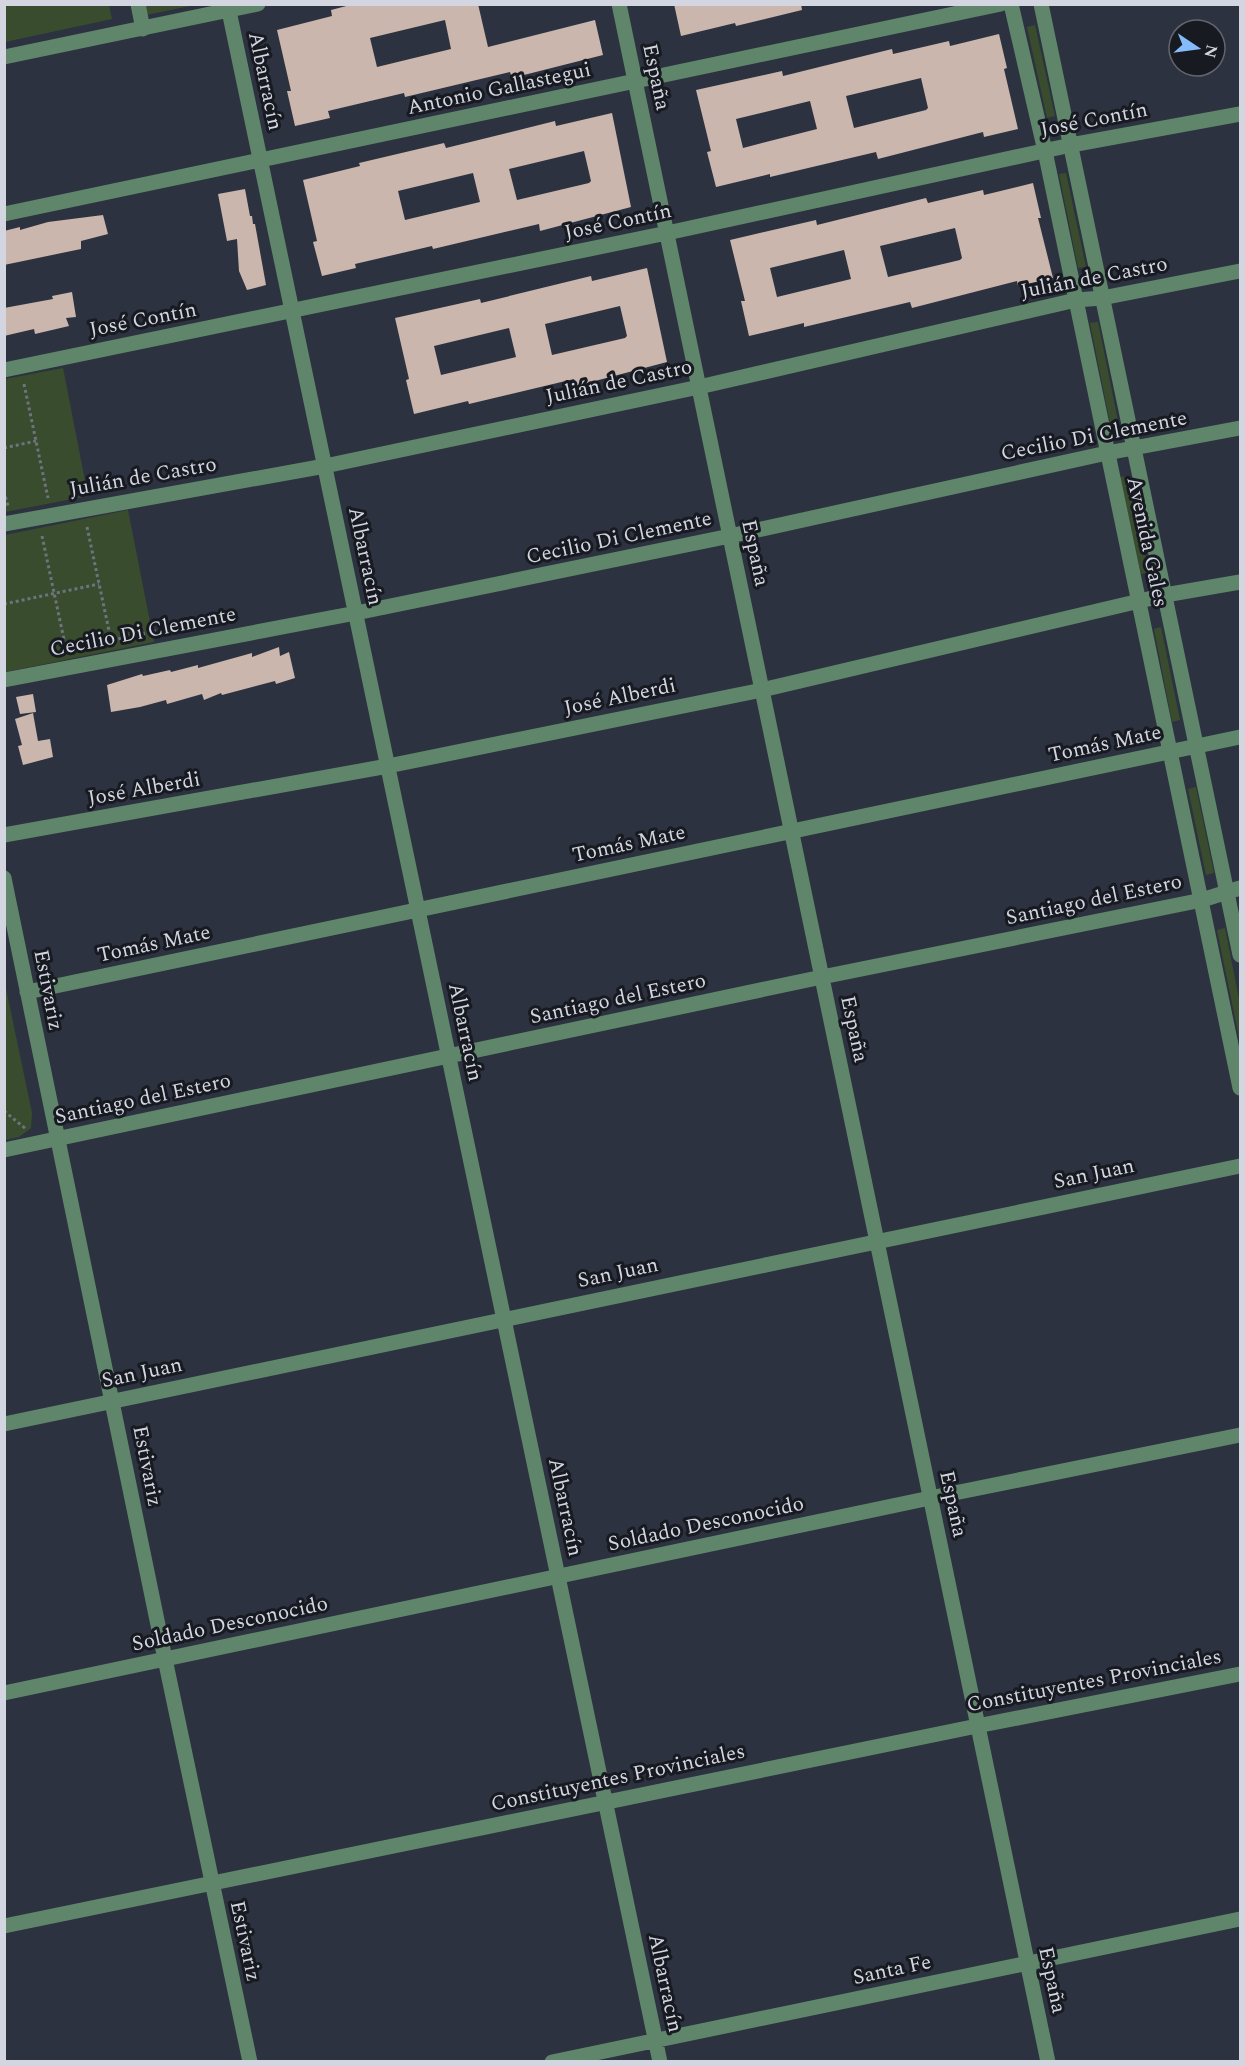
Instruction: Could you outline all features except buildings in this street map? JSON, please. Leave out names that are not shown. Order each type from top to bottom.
[{"type":"street","points":[[138,4],[142,29]]},
{"type":"street","points":[[4,57],[258,4]]},
{"type":"street","name":"España","points":[[619,4],[1048,2061]]},
{"type":"street","name":"Antonio Gallastegui","points":[[4,214],[1001,4]]},
{"type":"street","name":"Avenida Gales","points":[[1011,4],[1045,152],[1240,1088]]},
{"type":"street","name":"Avenida Gales","points":[[1041,4],[1197,746],[1234,890],[1240,955]]},
{"type":"street","name":"Albarracín","points":[[229,11],[660,2061]]},
{"type":"street","name":"José Contín","points":[[4,370],[667,233],[1071,145],[1240,114]]},
{"type":"street","name":"Julián de Castro","points":[[4,524],[325,466],[699,387],[1076,300],[1102,298],[1240,271]]},
{"type":"street","name":"Cecilio Di Clemente","points":[[4,680],[356,613],[730,536],[1107,453],[1133,450],[1240,428]]},
{"type":"street","name":"José Alberdi","points":[[4,835],[388,766],[762,690],[1165,596],[1240,582]]},
{"type":"street","name":"Tomás Mate","points":[[27,992],[1240,738]]},
{"type":"street","name":"Estivariz","points":[[4,878],[250,2061]]},
{"type":"street","name":"Santiago del Estero","points":[[4,1150],[822,977],[1202,900],[1234,890]]},
{"type":"street","name":"San Juan","points":[[4,1424],[876,1240],[1240,1166]]},
{"type":"street","name":"Soldado Desconocido","points":[[4,1693],[1240,1435]]},
{"type":"street","name":"Constituyentes Provinciales","points":[[4,1926],[1240,1674]]},
{"type":"street","name":"Santa Fe","points":[[552,2061],[1240,1918]]},
{"type":"path","points":[[24,384],[48,498]]},
{"type":"path","points":[[4,448],[36,441]]},
{"type":"path","points":[[4,491],[8,506]]},
{"type":"path","points":[[87,527],[111,640]]},
{"type":"path","points":[[42,536],[66,650]]},
{"type":"path","points":[[4,604],[99,584]]},
{"type":"path","points":[[4,1111],[41,1142]]},
{"type":"green space","points":[[144,4],[195,5],[146,15]]},
{"type":"green space","points":[[4,5],[109,5],[112,19],[5,42]]},
{"type":"green space","points":[[1035,25],[1055,116],[1047,118],[1027,27]]},
{"type":"green space","points":[[1066,173],[1086,267],[1078,268],[1059,174]]},
{"type":"green space","points":[[1098,322],[1118,421],[1110,423],[1090,323]]},
{"type":"green space","points":[[63,368],[88,496],[5,512],[5,379]]},
{"type":"green space","points":[[1128,476],[1149,572],[1141,574],[1120,477]]},
{"type":"green space","points":[[128,510],[154,642],[5,672],[5,535]]},
{"type":"green space","points":[[1161,627],[1180,720],[1172,722],[1154,629]]},
{"type":"green space","points":[[1196,787],[1214,873],[1206,875],[1188,789]]},
{"type":"green space","points":[[1225,928],[1240,1004],[1240,1042],[1217,930]]},
{"type":"green space","points":[[4,979],[32,1113],[31,1128],[19,1137],[5,1140]]}]
